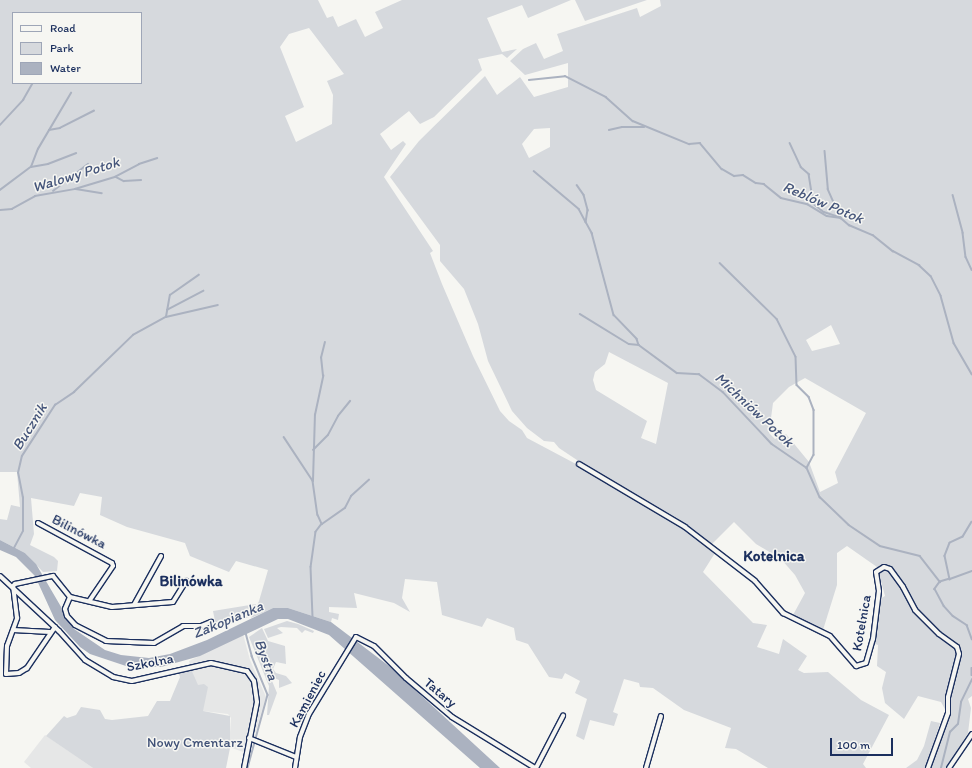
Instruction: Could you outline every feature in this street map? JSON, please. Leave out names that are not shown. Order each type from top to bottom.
[{"type":"street","name":"Kotelnica","points":[[579,464],[606,478],[685,527],[755,581],[780,611],[830,636],[856,666],[866,663],[873,639],[879,592],[876,572],[884,567],[890,569],[904,587],[915,610],[939,634],[957,647],[959,654],[948,697],[948,713],[928,768]]},
{"type":"street","name":"Bilinówka","points":[[38,524],[112,563],[113,566],[90,600]]},
{"type":"street","points":[[134,605],[161,556]]},
{"type":"street","name":"Szkolna","points":[[0,576],[13,586],[55,627],[85,660],[122,680],[132,681],[211,663],[247,671],[254,681],[257,695],[251,739]]},
{"type":"street","points":[[55,627],[23,671],[6,674],[7,646],[17,614],[13,586],[53,576],[70,597],[81,601],[90,600],[101,606],[173,602],[186,581]]},
{"type":"street","points":[[70,597],[65,610],[67,616],[75,625],[106,641],[154,643],[182,626],[201,626],[211,622]]},
{"type":"street","points":[[13,630],[50,632]]},
{"type":"street","name":"Tatary","points":[[345,654],[354,639],[359,637],[374,646],[409,681],[452,717],[536,768]]},
{"type":"street","name":"Kamieniec","points":[[295,768],[300,737],[309,714],[345,654]]},
{"type":"street","points":[[536,768],[563,716]]},
{"type":"street","points":[[646,768],[661,716]]},
{"type":"street","points":[[949,768],[972,734]]},
{"type":"street","points":[[244,768],[251,739],[296,757]]},
{"type":"shaded area","points":[[243,634],[250,660],[266,697],[249,754],[229,747],[231,718],[228,714],[203,711],[189,661]]},
{"type":"shaded area","points":[[45,735],[93,768],[31,768],[24,762]]},
{"type":"green space","points":[[0,0],[318,0],[327,18],[333,16],[338,27],[356,19],[365,37],[383,28],[375,12],[402,0],[571,0],[528,18],[522,5],[487,18],[502,52],[517,49],[507,58],[502,54],[478,59],[482,70],[434,117],[420,124],[409,111],[380,134],[391,150],[403,141],[406,144],[384,177],[433,251],[430,253],[473,356],[500,411],[509,421],[522,430],[527,438],[608,481],[636,498],[638,503],[654,509],[677,523],[715,553],[703,572],[753,623],[767,625],[757,647],[779,654],[783,639],[807,656],[798,670],[804,673],[828,672],[861,700],[889,715],[863,764],[866,768],[768,768],[736,749],[725,748],[731,728],[684,710],[653,688],[640,687],[639,683],[624,679],[613,712],[618,714],[614,726],[590,720],[584,740],[576,736],[587,699],[575,693],[580,681],[565,673],[562,679],[549,677],[528,644],[516,640],[514,628],[487,618],[482,627],[442,615],[437,582],[405,579],[402,598],[410,612],[394,603],[354,593],[357,608],[329,607],[329,612],[339,614],[338,620],[332,618],[331,622],[288,608],[273,608],[251,618],[259,601],[268,570],[236,561],[229,572],[190,556],[185,543],[127,527],[100,515],[102,497],[80,493],[74,506],[31,498],[34,534],[30,545],[54,557],[58,561],[57,571],[43,572],[25,553],[0,540],[0,519],[7,520],[11,505],[20,507],[17,472],[0,472]],"holes":[[[309,28],[344,74],[327,81],[333,95],[332,124],[296,142],[285,116],[304,107],[280,47],[289,34]]]},
{"type":"green space","points":[[575,0],[647,0],[585,21]]},
{"type":"green space","points":[[660,0],[972,0],[972,696],[968,699],[971,708],[968,733],[947,768],[931,768],[931,763],[949,714],[950,699],[961,650],[958,645],[932,625],[921,612],[917,612],[955,647],[958,655],[946,711],[941,702],[918,696],[904,719],[885,703],[882,688],[886,672],[877,666],[878,645],[873,643],[880,599],[885,596],[877,567],[847,546],[837,553],[837,585],[823,630],[793,615],[805,593],[795,575],[781,559],[756,544],[734,522],[711,545],[677,518],[577,460],[559,448],[554,442],[544,441],[527,428],[512,411],[488,361],[478,324],[464,289],[440,261],[440,245],[390,177],[419,141],[485,76],[497,95],[520,77],[534,97],[568,87],[568,63],[525,75],[510,61],[523,49],[536,43],[544,59],[563,51],[557,34],[637,8],[640,17],[661,6]],"holes":[[[550,128],[550,147],[529,158],[522,144],[534,129]],[[831,325],[840,344],[812,351],[806,340]],[[609,352],[668,383],[656,444],[641,438],[647,421],[596,390],[593,380],[595,372],[605,364]],[[805,378],[866,413],[835,472],[838,483],[820,492],[809,462],[786,434],[775,439],[769,433],[773,403],[789,387]]]},
{"type":"green space","points":[[256,604],[249,617],[210,632],[215,621],[213,611]]},
{"type":"green space","points":[[287,621],[314,631],[313,633],[305,630],[302,633],[297,628],[281,627],[277,628],[283,633],[268,638],[264,629]]},
{"type":"green space","points":[[262,628],[268,641],[285,646],[286,664],[276,662],[273,669],[276,673],[286,676],[292,683],[279,688],[279,680],[270,676],[277,693],[269,715],[267,715],[269,686],[249,637]]},
{"type":"green space","name":"Nowy Cmentarz","points":[[191,669],[198,685],[204,684],[208,687],[203,711],[230,716],[230,748],[226,768],[93,768],[46,736],[64,716],[67,718],[76,715],[81,707],[100,710],[105,719],[112,720],[148,716],[157,701],[170,701],[180,677],[178,671]]},
{"type":"green space","points":[[931,721],[940,723],[926,768],[906,768],[917,760],[924,746]]},
{"type":"water","points":[[0,540],[25,553],[36,564],[74,629],[105,650],[121,655],[149,658],[170,654],[207,640],[273,608],[288,608],[331,622],[389,666],[500,768],[480,768],[329,635],[288,619],[278,619],[200,656],[161,667],[126,666],[90,654],[80,647],[55,620],[35,576],[16,557],[0,550]]},
{"type":"waterway","name":"Reblów Potok","points":[[529,80],[565,76],[606,97],[633,121],[689,144],[700,143],[722,169],[734,176],[743,175],[756,183],[764,184],[781,198],[807,204],[827,216],[841,218],[849,225],[873,235],[893,251],[919,265],[931,276],[941,296],[954,343],[972,374]]},
{"type":"waterway","points":[[0,125],[23,100],[32,84]]},
{"type":"waterway","points":[[0,190],[31,167],[38,149],[71,93]]},
{"type":"waterway","points":[[49,130],[60,128],[94,111]]},
{"type":"waterway","points":[[609,130],[622,127],[644,127]]},
{"type":"waterway","points":[[790,143],[801,167],[809,174],[814,204],[824,212],[839,217]]},
{"type":"waterway","points":[[825,151],[828,189],[841,218]]},
{"type":"waterway","points":[[31,167],[48,164],[76,153]]},
{"type":"waterway","name":"Walowy Potok","points":[[0,210],[12,209],[35,196],[75,189],[115,177],[139,164],[157,158]]},
{"type":"waterway","points":[[53,191],[88,164]]},
{"type":"waterway","points":[[534,171],[579,209],[586,222]]},
{"type":"waterway","points":[[116,177],[124,181],[141,180]]},
{"type":"waterway","name":"Michniów Potok","points":[[577,185],[584,195],[588,210],[586,222],[592,233],[614,315],[637,339],[639,345],[677,373],[699,374],[723,392],[772,444],[807,468],[820,497],[849,525],[880,546],[920,556],[940,582]]},
{"type":"waterway","points":[[76,189],[102,193]]},
{"type":"waterway","points":[[953,195],[963,233],[966,257],[972,270]]},
{"type":"waterway","points":[[720,263],[777,319],[796,357],[797,385],[809,397],[814,410],[814,455],[807,468]]},
{"type":"waterway","points":[[166,317],[170,295],[199,275]]},
{"type":"waterway","points":[[167,310],[203,291]]},
{"type":"waterway","name":"Bucznik","points":[[14,548],[23,531],[23,498],[18,473],[22,456],[55,405],[74,392],[133,335],[166,317],[218,305]]},
{"type":"waterway","points":[[580,314],[629,344],[639,345]]},
{"type":"waterway","points":[[313,481],[315,415],[323,376],[321,358],[325,342]]},
{"type":"waterway","points":[[313,450],[328,435],[338,416],[350,401]]},
{"type":"waterway","points":[[284,437],[313,481],[318,515],[322,524],[316,532],[311,567],[313,617]]},
{"type":"waterway","points":[[322,524],[345,508],[351,496],[369,480]]},
{"type":"waterway","name":"Michniów Potok","points":[[972,522],[963,537],[950,543],[945,556],[950,579],[940,582],[935,589],[944,606],[953,616],[967,625],[972,639]]},
{"type":"waterway","points":[[950,579],[972,571]]},
{"type":"waterway","name":"Bystra","points":[[246,633],[252,656],[268,695],[248,768]]},
{"type":"waterway","points":[[972,668],[972,675]]},
{"type":"waterway","points":[[941,768],[950,732],[958,724],[961,702],[972,679]]},
{"type":"district","name":"Kotelnica","points":[[774,557]]},
{"type":"district","name":"Bilinówka","points":[[191,582]]},
{"type":"water label","name":"Zakopianka","points":[[228,620]]}]
